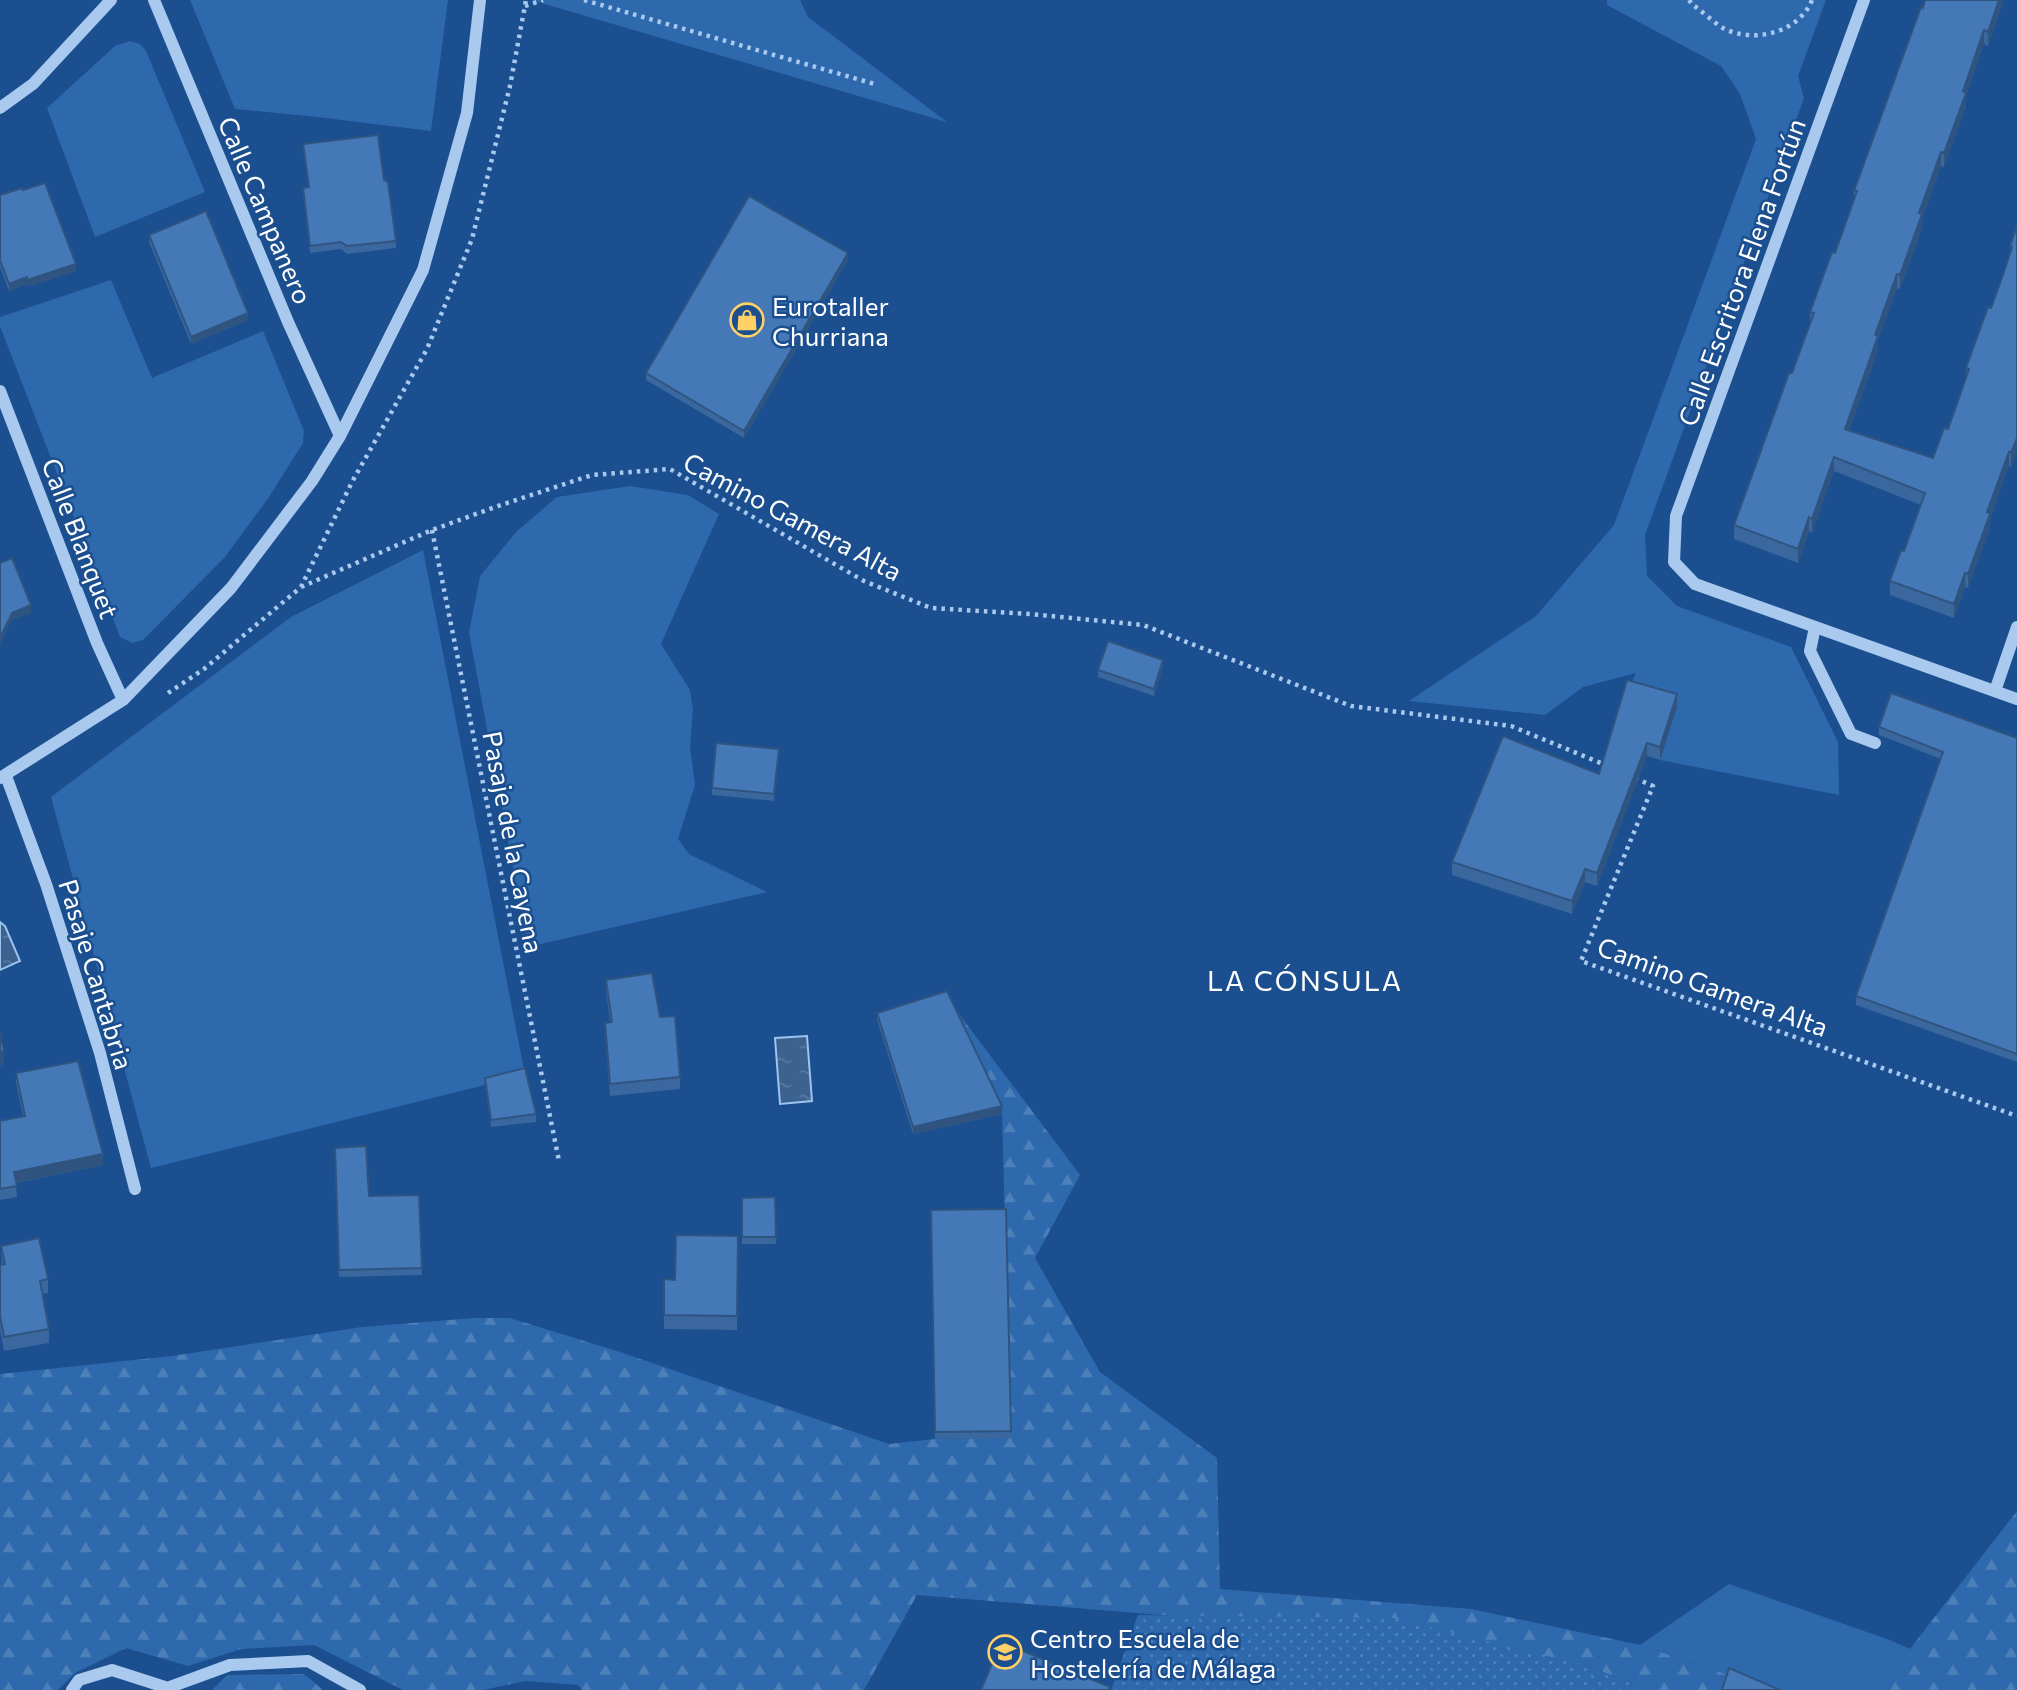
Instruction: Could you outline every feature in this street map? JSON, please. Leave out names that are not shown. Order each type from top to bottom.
[{"type":"street","points":[[0,108],[33,84],[111,0]]},
{"type":"street","name":"Calle Campanero","points":[[154,0],[288,321],[340,436]]},
{"type":"street","points":[[2,779],[123,700],[231,588],[312,481],[340,436],[423,270],[467,113],[480,0]]},
{"type":"street","name":"Calle Escritora Elena Fortún","points":[[1815,627],[1695,584],[1674,562],[1676,516],[1864,0]]},
{"type":"street","name":"Calle Blanquet","points":[[0,391],[97,643],[123,700]]},
{"type":"street","points":[[1875,743],[1851,734],[1810,651],[1815,627],[2017,699]]},
{"type":"street","points":[[1995,691],[2017,627]]},
{"type":"street","name":"Pasaje Cantabria","points":[[2,779],[46,884],[96,1040],[135,1189]]},
{"type":"street","points":[[72,1690],[79,1680],[112,1670],[165,1689],[230,1665],[308,1661],[360,1690]]},
{"type":"path","points":[[524,6],[542,0]]},
{"type":"path","points":[[584,0],[878,85]]},
{"type":"path","points":[[1689,0],[1725,29],[1751,36],[1777,32],[1797,20],[1812,0]]},
{"type":"path","name":"Camino Gamera Alta","points":[[301,587],[432,530],[592,475],[670,469],[864,581],[931,608],[1143,625],[1351,706],[1511,726],[1615,769]]},
{"type":"path","name":"Pasaje de la Cayena","points":[[432,530],[559,1161]]},
{"type":"path","name":"Camino Gamera Alta","points":[[1627,775],[1653,786],[1581,961],[2017,1116]]},
{"type":"green space","points":[[190,0],[448,0],[431,131],[235,109]]},
{"type":"green space","points":[[531,0],[800,0],[808,17],[947,122]]},
{"type":"green space","points":[[1607,0],[1826,0],[1798,76],[1804,98],[1645,535],[1647,576],[1677,606],[1791,647],[1838,742],[1839,795],[1660,760],[1676,707],[1627,692],[1636,673],[1583,687],[1545,715],[1409,701],[1536,616],[1614,525],[1756,139],[1740,94],[1721,66],[1607,5]]},
{"type":"green space","points":[[130,41],[140,44],[146,51],[205,192],[95,237],[47,108],[115,46]]},
{"type":"green space","points":[[111,280],[152,378],[263,331],[304,431],[303,443],[269,497],[225,557],[143,640],[132,643],[120,637],[0,326],[0,317]]},
{"type":"green space","points":[[630,486],[688,495],[719,514],[661,644],[690,690],[693,709],[690,747],[695,785],[678,839],[689,854],[767,892],[528,947],[469,633],[480,576],[517,531],[557,497]]},
{"type":"green space","points":[[423,550],[525,1075],[151,1168],[51,797],[291,617]]},
{"type":"green space","points":[[947,998],[1080,1175],[1035,1258],[1100,1372],[1217,1458],[1220,1589],[1471,1609],[1640,1645],[1729,1675],[1724,1690],[1651,1690],[1584,1665],[1173,1616],[917,1595],[864,1690],[582,1690],[578,1685],[525,1681],[483,1690],[403,1690],[314,1645],[241,1649],[188,1666],[126,1648],[75,1673],[58,1690],[0,1690],[0,1374],[172,1356],[362,1327],[474,1318],[510,1318],[623,1353],[889,1444],[935,1439],[1011,1437],[1002,1114]]},
{"type":"green space","points":[[2017,1511],[2017,1690],[1878,1690]]},
{"type":"green space","points":[[1729,1584],[1910,1649],[1878,1690],[1764,1690],[1729,1675],[1640,1645]]},
{"type":"green space","points":[[1138,1615],[1392,1618],[1584,1665],[1651,1690],[1111,1690]]},
{"type":"green space","points":[[304,1674],[323,1690],[212,1690],[227,1675]]},
{"type":"water","points":[[0,922],[5,926],[20,961],[0,970]]},
{"type":"water","points":[[807,1036],[812,1101],[780,1104],[775,1038]]},
{"type":"building","points":[[1925,0],[1999,0],[1988,32],[1984,30],[1963,91],[1966,93],[1944,153],[1941,152],[1900,275],[1897,274],[1875,335],[1878,336],[1845,429],[1933,458],[1944,428],[1948,429],[1969,369],[1966,368],[1988,307],[1991,308],[2003,275],[2017,226],[2017,438],[2011,453],[2009,452],[1987,512],[1990,514],[1954,604],[1890,581],[1925,493],[1834,457],[1812,519],[1809,517],[1798,549],[1734,525],[1789,373],[1792,373],[1814,313],[1810,312],[1832,252],[1835,253],[1857,191],[1854,191]]},
{"type":"building","points":[[378,135],[396,241],[347,246],[341,242],[310,246],[303,188],[309,187],[303,144]]},
{"type":"building","points":[[45,183],[76,264],[9,284],[0,260],[0,195]]},
{"type":"building","name":"Eurotaller Churriana","points":[[749,196],[848,253],[744,431],[646,373]]},
{"type":"building","points":[[206,211],[248,313],[191,337],[149,235]]},
{"type":"building","points":[[12,558],[31,605],[12,613],[0,638],[0,563]]},
{"type":"building","points":[[1108,641],[1163,660],[1154,689],[1098,670]]},
{"type":"building","points":[[1627,680],[1677,694],[1660,747],[1647,743],[1597,873],[1585,869],[1572,901],[1452,862],[1503,736],[1599,774]]},
{"type":"building","points":[[1891,693],[2017,738],[2017,1054],[1856,996],[1943,752],[1879,727]]},
{"type":"building","points":[[716,743],[779,749],[774,794],[712,788]]},
{"type":"building","points":[[652,973],[660,1017],[675,1016],[680,1077],[610,1084],[605,1023],[612,1022],[606,980]]},
{"type":"building","points":[[947,991],[1002,1106],[913,1127],[877,1013]]},
{"type":"building","points":[[0,1032],[4,1051],[0,1052]]},
{"type":"building","points":[[78,1061],[103,1154],[14,1172],[17,1186],[0,1189],[0,1121],[25,1116],[16,1073]]},
{"type":"building","points":[[525,1068],[536,1114],[491,1120],[485,1078]]},
{"type":"building","points":[[366,1146],[369,1196],[419,1195],[422,1268],[339,1270],[335,1148]]},
{"type":"building","points":[[775,1197],[776,1237],[742,1237],[742,1198]]},
{"type":"building","points":[[1006,1209],[1011,1431],[935,1432],[931,1210]]},
{"type":"building","points":[[676,1235],[738,1236],[737,1316],[664,1315],[664,1279],[675,1280]]},
{"type":"building","points":[[39,1238],[48,1279],[40,1281],[49,1329],[4,1337],[0,1316],[0,1265],[5,1264],[1,1246]]},
{"type":"building","points":[[1001,1642],[1110,1687],[1109,1690],[981,1690]]},
{"type":"building","points":[[1729,1668],[1780,1690],[1722,1690]]},
{"type":"place","name":"Eurotaller Churriana","points":[[747,320]]},
{"type":"place","name":"Centro Escuela de Hostelería de Málaga","points":[[1005,1652]]},
{"type":"district","name":"LA CÓNSULA","points":[[1305,980]]}]
